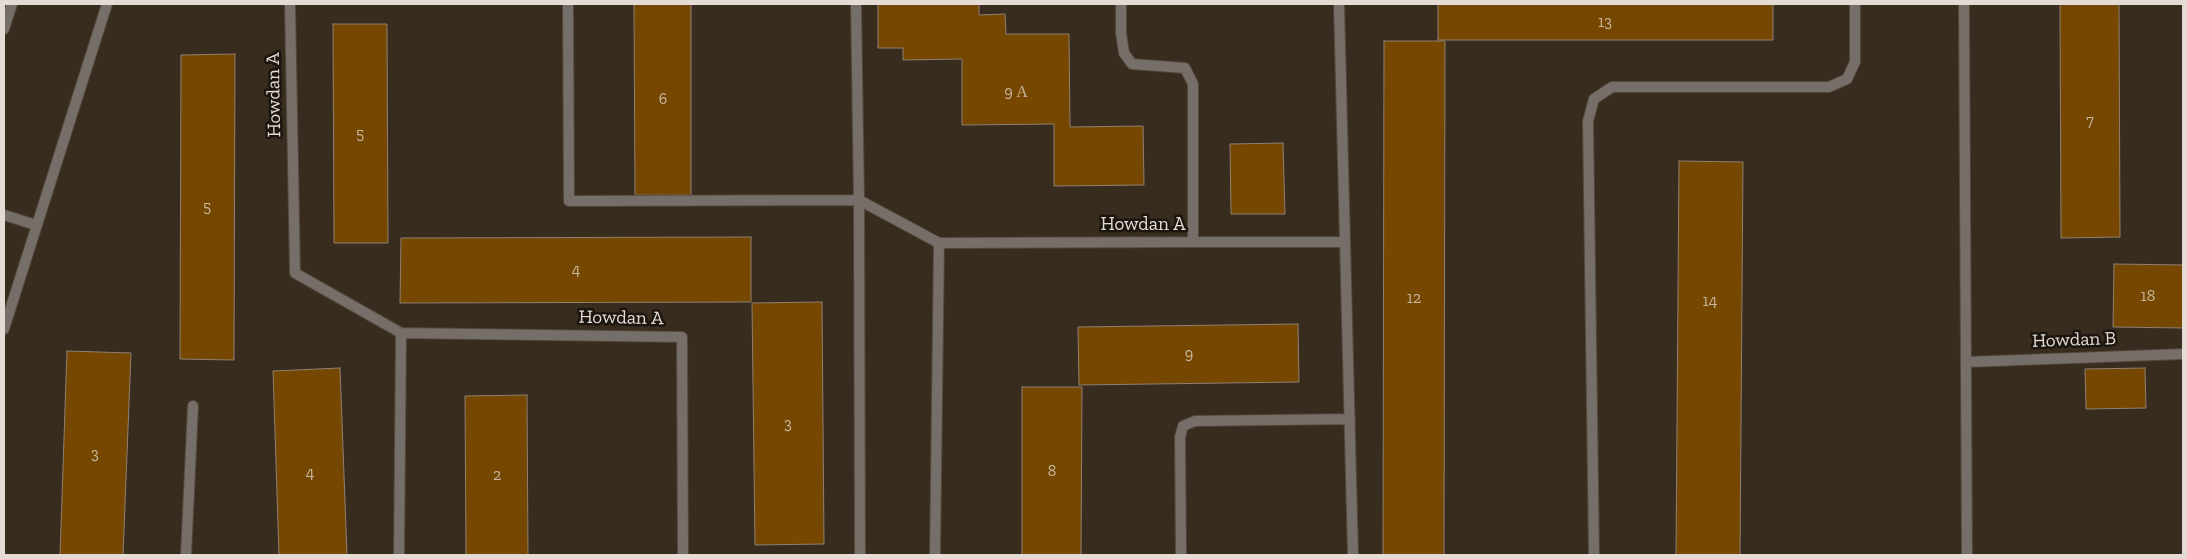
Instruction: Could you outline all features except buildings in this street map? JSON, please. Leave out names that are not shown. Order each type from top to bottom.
[{"type":"street","points":[[4,29],[12,4]]},
{"type":"street","points":[[4,329],[107,4]]},
{"type":"street","name":"Howdan A","points":[[290,4],[294,273],[401,333],[682,337],[683,555]]},
{"type":"street","points":[[568,4],[569,201],[859,200],[939,243],[935,555]]},
{"type":"street","points":[[856,4],[859,200],[860,555]]},
{"type":"street","points":[[1121,4],[1121,33],[1124,53],[1132,64],[1185,68],[1193,84],[1193,242]]},
{"type":"street","points":[[1339,4],[1353,555]]},
{"type":"street","points":[[1594,555],[1588,121],[1594,99],[1612,87],[1829,86],[1847,79],[1855,62],[1855,4]]},
{"type":"street","points":[[1964,4],[1967,555]]},
{"type":"street","points":[[4,215],[36,225]]},
{"type":"street","name":"Howdan A","points":[[939,243],[1345,242]]},
{"type":"street","points":[[399,555],[401,333]]},
{"type":"street","name":"Howdan B","points":[[1966,362],[2183,354]]},
{"type":"street","points":[[186,555],[192,406]]},
{"type":"street","points":[[1181,555],[1180,437],[1184,426],[1195,421],[1350,419]]}]
